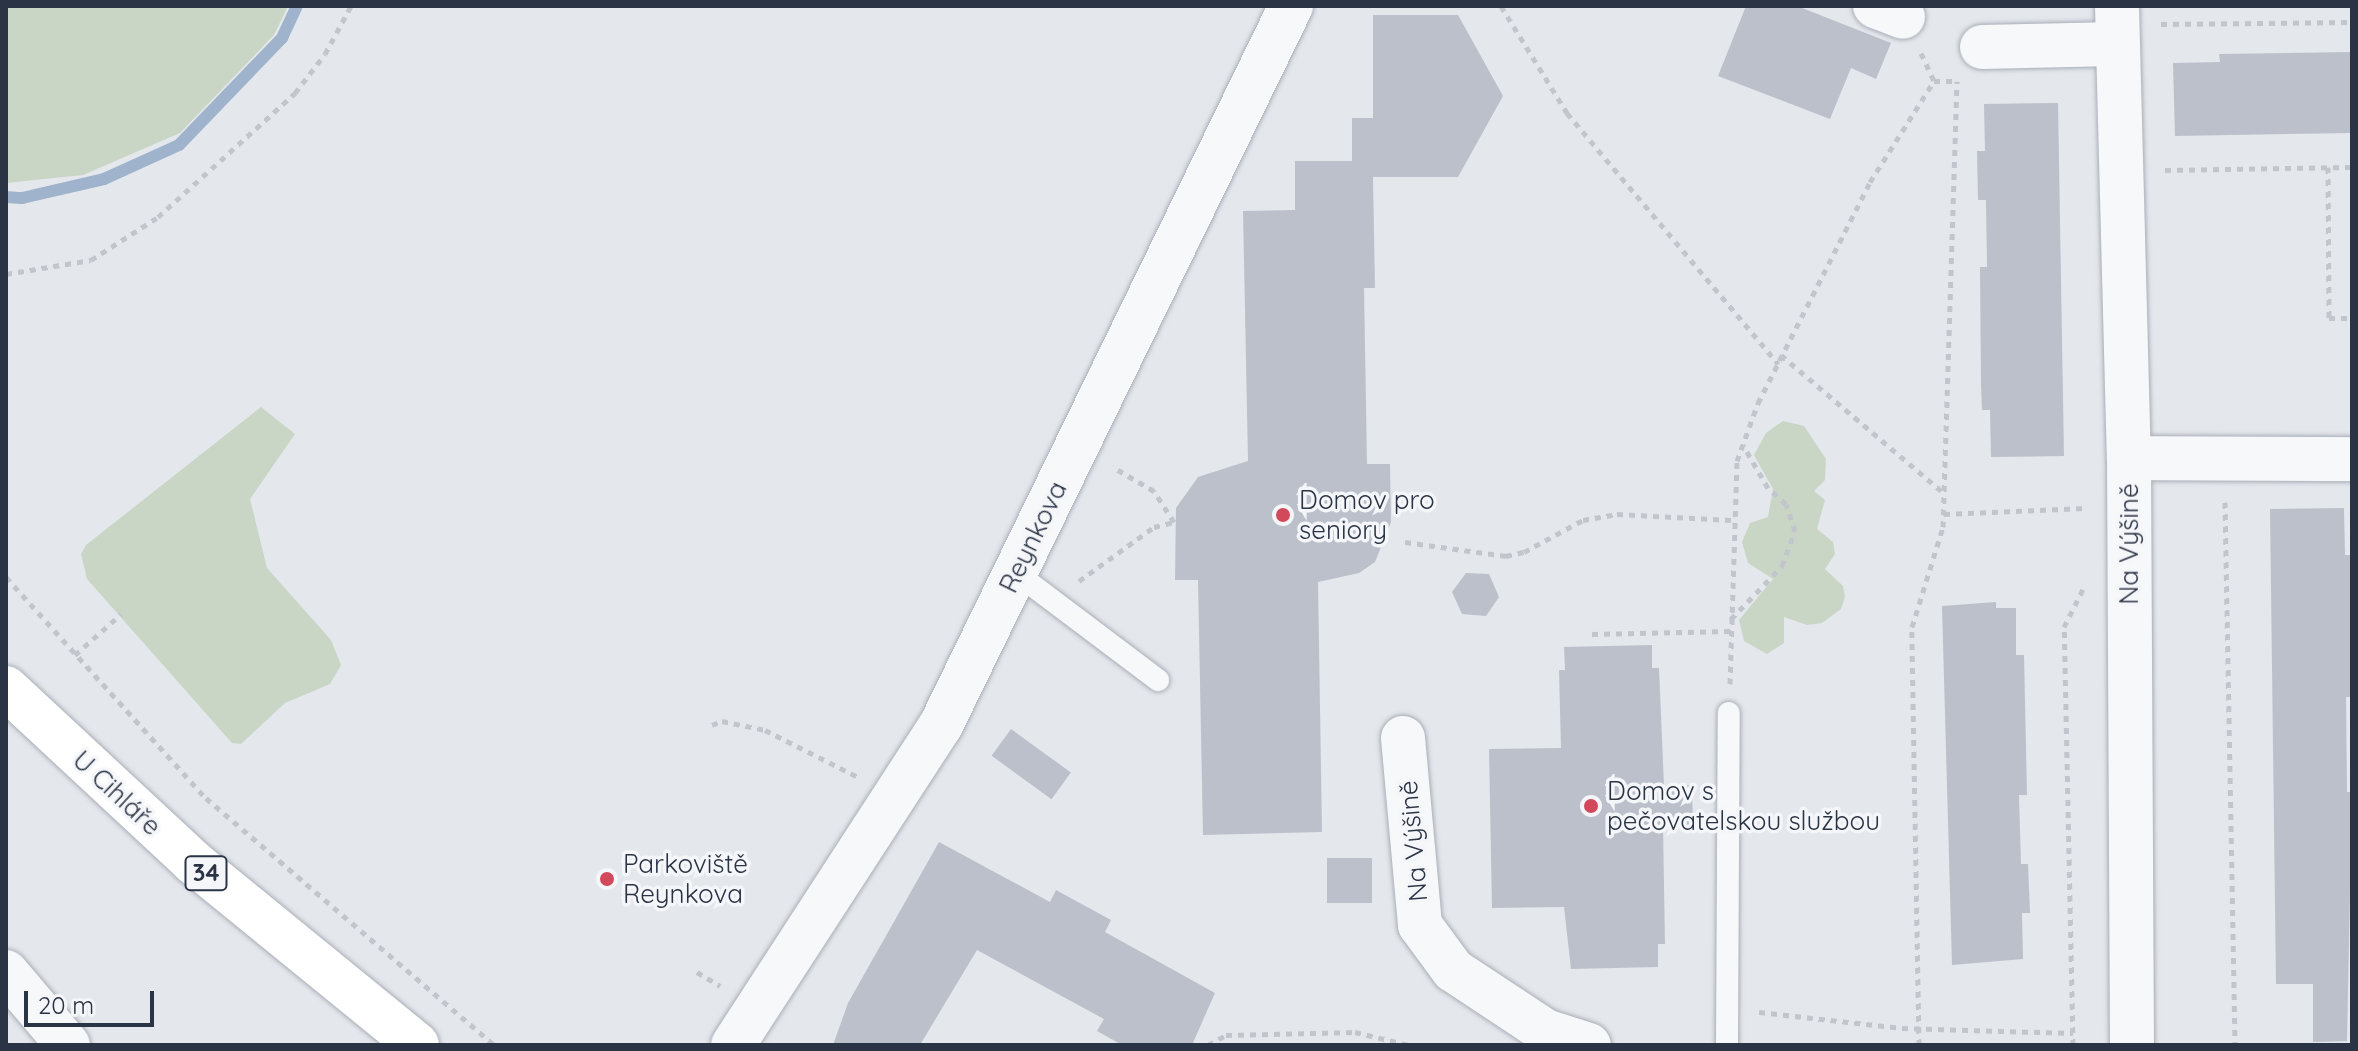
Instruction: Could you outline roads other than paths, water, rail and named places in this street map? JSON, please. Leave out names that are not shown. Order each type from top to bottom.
[{"type":"main road","name":"U Cihláře","points":[[6,688],[193,862],[417,1045]]},
{"type":"street","name":"Reynkova","points":[[733,1045],[941,725],[1291,6]]},
{"type":"street","points":[[1970,69],[2116,25]]},
{"type":"street","name":"Na Výšině","points":[[2116,25],[2129,458],[2132,1045]]},
{"type":"street","points":[[2129,458],[2352,459]]},
{"type":"street","name":"Na Výšině","points":[[1403,738],[1420,925],[1453,970],[1545,1031],[1589,1045]]},
{"type":"street","points":[[6,972],[68,1045]]},
{"type":"lane","points":[[1016,573],[1158,680]]},
{"type":"lane","points":[[1727,1045],[1729,713]]},
{"type":"waterway","points":[[6,197],[22,198],[104,179],[179,145],[282,38],[297,6]]},
{"type":"place","name":"Domov pro seniory","points":[[1283,515]]},
{"type":"place","name":"Domov s pečovatelskou službou","points":[[1591,806]]},
{"type":"place","name":"Parkoviště Reynkova","points":[[607,879]]}]
